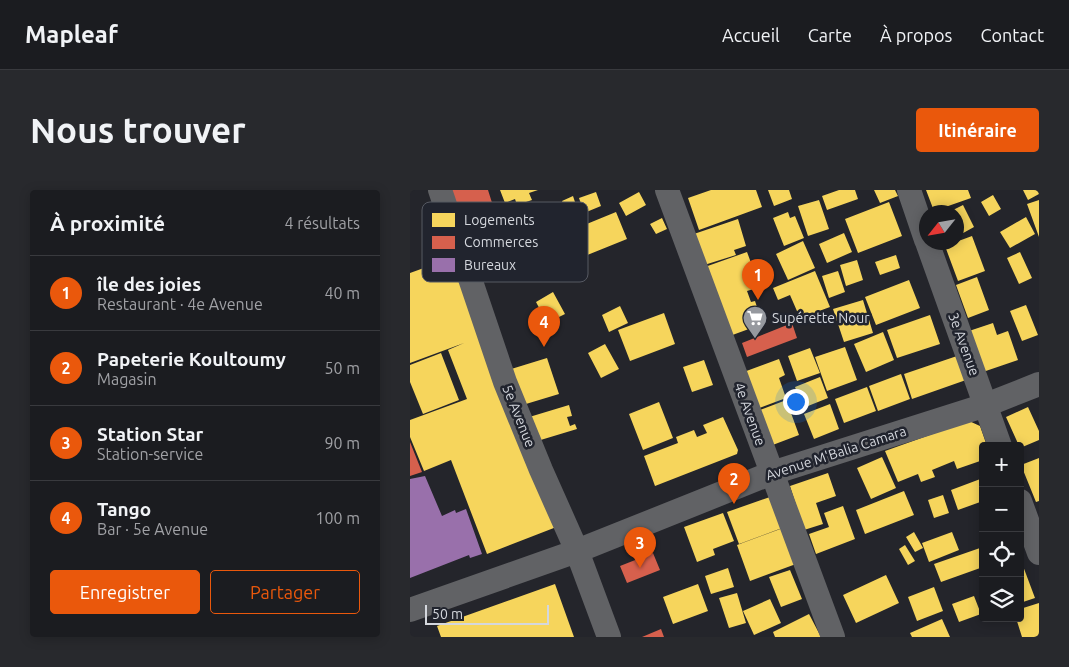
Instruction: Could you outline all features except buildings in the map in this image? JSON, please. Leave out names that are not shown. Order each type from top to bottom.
[{"type":"street","name":"5e Avenue","points":[[440,190],[444,202]]},
{"type":"street","name":"4e Avenue","points":[[668,190],[834,637]]},
{"type":"street","name":"3e Avenue","points":[[909,190],[919,218]]},
{"type":"street","name":"3e Avenue","points":[[930,250],[999,442]]},
{"type":"street","name":"5e Avenue","points":[[471,282],[505,382],[540,470],[577,551],[609,637]]},
{"type":"street","name":"Avenue M'Balia Camara","points":[[410,610],[577,551],[772,473],[986,404],[1039,384]]},
{"type":"street","points":[[1024,512],[1039,554]]},
{"type":"place","name":"île des joies","points":[[758,300]]},
{"type":"place","name":"Supérette Nour","points":[[755,339]]},
{"type":"place","name":"Tango","points":[[544,347]]},
{"type":"place","name":"Papeterie Koultoumy","points":[[734,504]]},
{"type":"place","name":"Station Star","points":[[640,568]]}]
